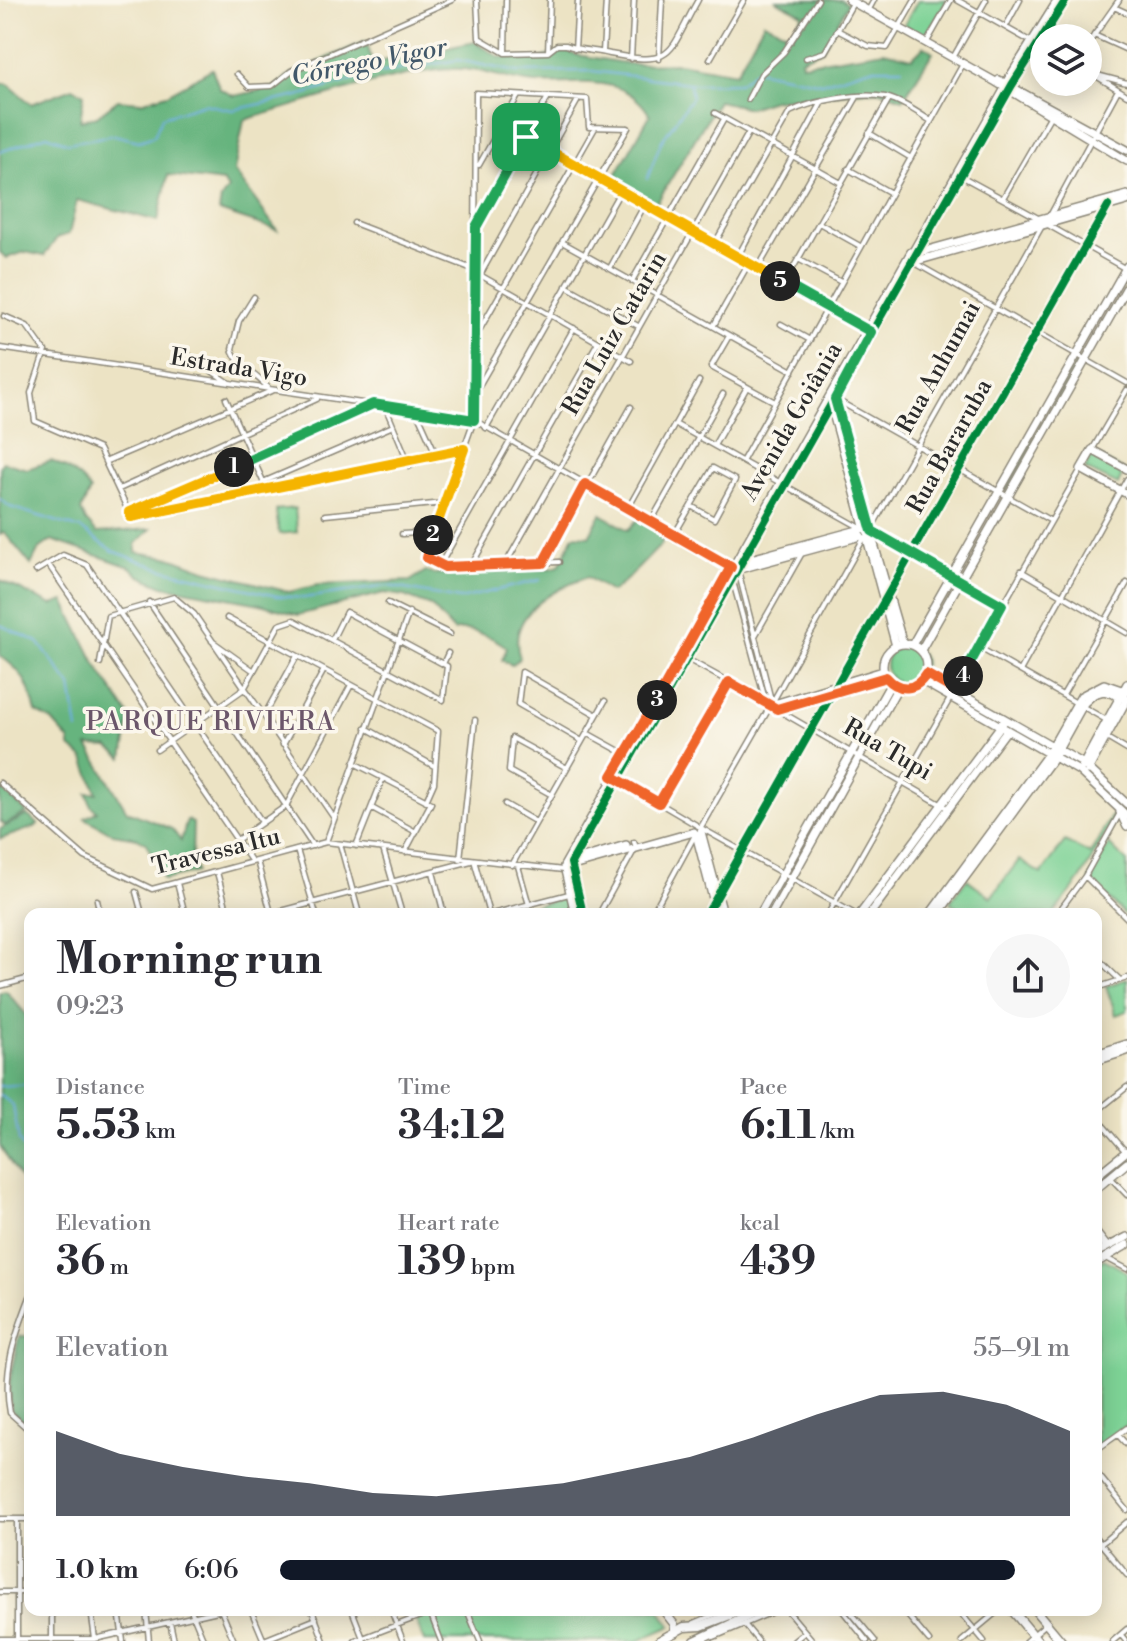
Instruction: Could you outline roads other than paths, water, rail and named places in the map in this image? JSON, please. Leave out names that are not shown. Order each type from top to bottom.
[{"type":"main road","points":[[659,1641],[724,1616]]},
{"type":"main road","points":[[690,1627],[700,1640],[749,1616]]},
{"type":"main road","points":[[1016,1616],[1032,1639]]},
{"type":"main road","points":[[1040,1616],[1061,1641]]},
{"type":"street","points":[[237,74],[249,87],[272,86],[291,71],[452,0]]},
{"type":"street","points":[[477,0],[479,38],[505,53],[548,52],[557,45],[631,59],[659,59],[668,55],[698,0]]},
{"type":"street","points":[[505,53],[506,0]]},
{"type":"street","points":[[548,52],[550,0]]},
{"type":"street","points":[[575,49],[578,0]]},
{"type":"street","points":[[603,52],[606,0]]},
{"type":"street","points":[[631,59],[634,0]]},
{"type":"street","points":[[659,59],[662,0]]},
{"type":"street","points":[[710,59],[744,0]]},
{"type":"street","points":[[748,99],[763,72],[784,52],[818,0]]},
{"type":"street","points":[[868,10],[874,0]]},
{"type":"street","points":[[837,30],[880,49],[887,48],[915,0]]},
{"type":"street","points":[[926,42],[954,0],[1030,41]]},
{"type":"street","points":[[954,56],[986,0]]},
{"type":"street","points":[[1005,26],[1020,0]]},
{"type":"street","name":"Avenida Goiânia","points":[[1047,24],[1058,0]]},
{"type":"street","name":"Avenida Goiânia","points":[[1051,24],[1066,0]]},
{"type":"street","points":[[1102,24],[1119,0]]},
{"type":"street","points":[[806,58],[825,52],[852,1],[1008,86],[1127,161]]},
{"type":"street","points":[[1114,7],[1127,13]]},
{"type":"street","points":[[1102,39],[1127,50]]},
{"type":"street","points":[[926,42],[964,63]]},
{"type":"street","name":"Avenida Goiânia","points":[[572,862],[615,778],[1008,86],[1030,55]]},
{"type":"street","points":[[743,460],[964,63]]},
{"type":"street","points":[[1102,76],[1127,83]]},
{"type":"street","points":[[1102,80],[1127,95]]},
{"type":"street","name":"Rua Anhumai","points":[[655,908],[993,308],[1047,222],[1118,90]]},
{"type":"street","points":[[476,391],[628,128],[595,128],[588,125],[587,99],[476,93],[474,420],[426,554],[440,565],[559,562]]},
{"type":"street","points":[[477,167],[518,96]]},
{"type":"street","points":[[476,227],[548,97]]},
{"type":"street","points":[[715,243],[790,112],[804,105],[857,97],[889,99],[931,121]]},
{"type":"street","points":[[758,268],[857,97]]},
{"type":"street","points":[[477,273],[578,99]]},
{"type":"street","points":[[784,284],[889,99]]},
{"type":"street","points":[[738,256],[822,102]]},
{"type":"street","points":[[715,113],[841,183]]},
{"type":"street","points":[[1052,113],[1127,150]]},
{"type":"street","points":[[1003,198],[1052,113]]},
{"type":"street","points":[[632,281],[724,119]]},
{"type":"street","points":[[474,338],[595,128]]},
{"type":"street","name":"Rua Luiz Catarin","points":[[505,565],[749,132]]},
{"type":"street","points":[[869,133],[911,158]]},
{"type":"street","points":[[526,137],[868,333]]},
{"type":"street","points":[[848,169],[891,193]]},
{"type":"street","points":[[912,645],[1127,268],[958,174]]},
{"type":"street","points":[[486,428],[621,190]]},
{"type":"street","points":[[1047,222],[1127,198]]},
{"type":"street","points":[[912,257],[1108,206],[1127,198]]},
{"type":"street","points":[[610,268],[645,204]]},
{"type":"street","name":"Rua Bararuba","points":[[710,908],[1108,206]]},
{"type":"street","points":[[354,223],[477,273],[631,361]]},
{"type":"street","points":[[819,223],[860,246]]},
{"type":"street","points":[[562,242],[793,371]]},
{"type":"street","points":[[912,257],[993,308],[1127,383]]},
{"type":"street","points":[[798,259],[841,282]]},
{"type":"street","points":[[714,325],[749,263]]},
{"type":"street","points":[[566,286],[638,326]]},
{"type":"street","points":[[921,650],[1127,287]]},
{"type":"street","points":[[107,461],[271,391],[261,377],[240,365],[232,349],[239,321],[254,297]]},
{"type":"street","points":[[4,316],[27,326],[45,351],[31,393],[35,421],[93,446],[107,461],[130,514]]},
{"type":"street","points":[[781,324],[810,340]]},
{"type":"street","points":[[440,565],[574,328]]},
{"type":"street","points":[[729,336],[711,367],[775,402]]},
{"type":"street","points":[[471,566],[598,342]]},
{"type":"street","name":"Estrada Vigo","points":[[0,348],[474,420]]},
{"type":"street","points":[[181,350],[230,384]]},
{"type":"street","points":[[631,503],[699,381]]},
{"type":"street","points":[[715,444],[747,387]]},
{"type":"street","points":[[832,908],[1127,390]]},
{"type":"street","points":[[654,516],[723,394]]},
{"type":"street","points":[[119,489],[320,398]]},
{"type":"street","points":[[226,399],[269,496]]},
{"type":"street","points":[[830,401],[917,445],[1051,521]]},
{"type":"street","points":[[830,401],[884,601],[899,645]]},
{"type":"street","points":[[130,514],[373,404]]},
{"type":"street","points":[[385,406],[410,466]]},
{"type":"street","points":[[543,563],[631,407]]},
{"type":"street","points":[[416,410],[436,454]]},
{"type":"street","points":[[474,420],[674,535],[736,565],[866,532]]},
{"type":"street","points":[[675,424],[1002,605]]},
{"type":"street","points":[[263,482],[393,426]]},
{"type":"street","points":[[130,514],[144,514],[464,449]]},
{"type":"street","points":[[1092,450],[1127,469]]},
{"type":"street","points":[[674,535],[713,468],[735,480],[714,519],[691,506]]},
{"type":"street","points":[[1081,469],[1124,492]]},
{"type":"street","points":[[1020,671],[1061,595],[1124,492],[1127,479]]},
{"type":"street","points":[[325,515],[444,503]]},
{"type":"street","points":[[142,507],[144,514]]},
{"type":"street","points":[[402,534],[434,532]]},
{"type":"street","points":[[866,532],[889,592],[899,645]]},
{"type":"street","points":[[752,637],[802,550]]},
{"type":"street","points":[[36,571],[68,555],[87,565],[262,822]]},
{"type":"street","points":[[48,563],[255,862],[269,908]]},
{"type":"street","points":[[736,565],[771,705]]},
{"type":"street","points":[[1021,571],[1127,633]]},
{"type":"street","points":[[730,577],[752,637]]},
{"type":"street","points":[[1063,695],[1127,583]]},
{"type":"street","points":[[100,663],[108,616],[174,597],[192,611],[334,818]]},
{"type":"street","points":[[149,602],[313,846]]},
{"type":"street","points":[[388,603],[450,634]]},
{"type":"street","points":[[332,640],[346,612],[445,665]]},
{"type":"street","points":[[326,842],[409,612]]},
{"type":"street","points":[[227,618],[438,731],[433,787],[405,852]]},
{"type":"street","points":[[157,750],[244,689],[279,625],[294,620],[443,700],[448,653]]},
{"type":"street","points":[[212,641],[254,671]]},
{"type":"street","points":[[766,908],[788,876],[856,753],[890,680],[885,656],[899,645],[912,645],[921,650],[928,664],[924,678],[911,687],[890,680],[837,684],[771,705]]},
{"type":"street","points":[[978,647],[1110,722]]},
{"type":"street","points":[[264,716],[297,656]]},
{"type":"street","name":"Rua Tupi","points":[[684,657],[946,806]]},
{"type":"street","points":[[283,745],[324,670]]},
{"type":"street","points":[[582,741],[518,704],[522,672],[597,715]]},
{"type":"street","points":[[924,678],[1084,769],[1127,803],[1124,814],[1061,908]]},
{"type":"street","points":[[771,705],[890,680]]},
{"type":"street","points":[[659,803],[729,682]]},
{"type":"street","points":[[237,840],[286,806],[351,685]]},
{"type":"street","points":[[935,908],[1053,752],[1079,705],[1098,691],[1125,693],[1084,769]]},
{"type":"street","points":[[529,905],[515,865],[605,701]]},
{"type":"street","name":"Avenida Goiânia","points":[[572,862],[625,754],[655,709]]},
{"type":"street","points":[[460,859],[475,720]]},
{"type":"street","points":[[874,908],[1005,725]]},
{"type":"street","points":[[366,728],[435,766]]},
{"type":"street","points":[[587,733],[625,754]]},
{"type":"street","points":[[1103,736],[1127,750]]},
{"type":"street","points":[[552,795],[509,771],[512,738],[567,768]]},
{"type":"street","points":[[354,763],[428,802]]},
{"type":"street","points":[[1084,769],[1102,794],[1124,814],[1127,827]]},
{"type":"street","points":[[356,846],[383,778]]},
{"type":"street","points":[[615,778],[698,830],[846,908]]},
{"type":"street","name":"Travessa Itu","points":[[0,783],[85,857],[152,889],[326,842],[554,871],[572,862]]},
{"type":"street","points":[[1102,794],[1110,787]]},
{"type":"street","points":[[505,804],[536,822]]},
{"type":"street","points":[[863,908],[946,806]]},
{"type":"street","points":[[371,808],[416,832]]},
{"type":"street","points":[[572,862],[698,830]]},
{"type":"street","points":[[698,830],[720,908]]},
{"type":"street","points":[[340,844],[357,908]]},
{"type":"street","points":[[572,862],[635,845]]},
{"type":"street","points":[[602,908],[635,845]]},
{"type":"street","points":[[383,849],[400,908]]},
{"type":"street","points":[[297,850],[314,908]]},
{"type":"street","points":[[293,908],[474,860],[489,908]]},
{"type":"street","points":[[572,862],[569,894],[573,908]]},
{"type":"street","points":[[572,862],[582,908]]},
{"type":"street","points":[[217,872],[226,908]]},
{"type":"street","points":[[433,872],[442,908]]},
{"type":"street","points":[[775,908],[788,876]]},
{"type":"street","points":[[1085,876],[1127,918]]},
{"type":"street","points":[[942,908],[961,877]]},
{"type":"street","points":[[177,883],[183,908]]},
{"type":"street","points":[[140,908],[136,894],[152,889]]},
{"type":"street","points":[[516,908],[569,894]]},
{"type":"street","points":[[716,898],[717,908]]},
{"type":"street","points":[[97,903],[98,908]]},
{"type":"street","points":[[1102,963],[1120,980]]},
{"type":"street","points":[[1102,986],[1127,978]]},
{"type":"street","points":[[0,986],[24,980]]},
{"type":"street","points":[[1102,1052],[1127,1044]]},
{"type":"street","points":[[1102,1059],[1127,1051]]},
{"type":"street","points":[[1102,1110],[1127,1087]]},
{"type":"street","points":[[1102,1122],[1127,1152],[1102,1171]]},
{"type":"street","points":[[1102,1184],[1127,1163]]},
{"type":"street","points":[[1102,1175],[1110,1177],[1127,1195]]},
{"type":"street","points":[[1103,1252],[1127,1237]]},
{"type":"street","points":[[1103,1252],[1127,1245]]},
{"type":"street","points":[[1103,1252],[1127,1269]]},
{"type":"street","points":[[24,1314],[12,1347],[7,1382],[10,1413],[24,1426]]},
{"type":"street","points":[[1102,1446],[1127,1428]]},
{"type":"street","points":[[1118,1435],[1127,1445]]},
{"type":"street","points":[[1102,1479],[1127,1510]]},
{"type":"street","points":[[0,1519],[24,1519]]},
{"type":"street","points":[[17,1519],[17,1640]]},
{"type":"street","points":[[1102,1543],[1127,1522]]},
{"type":"street","points":[[1102,1550],[1127,1575]]},
{"type":"street","points":[[0,1592],[24,1592]]},
{"type":"street","points":[[52,1616],[52,1640]]},
{"type":"street","points":[[92,1616],[95,1640]]},
{"type":"street","points":[[120,1616],[123,1641]]},
{"type":"street","points":[[147,1616],[149,1641]]},
{"type":"street","points":[[0,1639],[95,1640],[198,1616]]},
{"type":"street","points":[[224,1616],[234,1641]]},
{"type":"street","points":[[254,1616],[264,1640],[316,1619]]},
{"type":"street","points":[[315,1616],[324,1641]]},
{"type":"street","points":[[354,1616],[364,1639]]},
{"type":"street","points":[[393,1616],[403,1641]]},
{"type":"street","points":[[355,1641],[418,1616]]},
{"type":"street","points":[[433,1616],[441,1641]]},
{"type":"street","points":[[470,1616],[480,1641]]},
{"type":"street","points":[[674,1616],[690,1627],[711,1616]]},
{"type":"street","points":[[700,1640],[763,1616]]},
{"type":"street","points":[[792,1616],[813,1641]]},
{"type":"street","points":[[847,1616],[867,1641]]},
{"type":"street","points":[[854,1616],[875,1641]]},
{"type":"street","points":[[908,1616],[929,1641]]},
{"type":"street","points":[[963,1616],[984,1641]]},
{"type":"street","points":[[962,1641],[992,1616]]},
{"type":"street","points":[[194,1617],[204,1641]]},
{"type":"street","points":[[170,1622],[174,1641]]},
{"type":"street","points":[[744,1624],[758,1641]]},
{"type":"street","points":[[1032,1639],[1046,1624]]},
{"type":"street","points":[[1113,1641],[1127,1629]]},
{"type":"street","points":[[794,1641],[805,1632]]},
{"type":"street","points":[[1121,1635],[1126,1641]]},
{"type":"waterway","name":"Córrego Vigor","points":[[0,152],[47,135],[68,143],[114,135],[139,141],[154,136],[162,117],[204,104],[233,110],[298,96],[373,74],[458,60],[517,72],[592,71],[697,84],[739,83],[756,70],[822,83],[871,68],[902,68]]},
{"type":"waterway","points":[[647,179],[661,142],[692,97],[690,85]]},
{"type":"waterway","points":[[0,499],[10,507],[81,529],[113,551],[162,569],[277,596],[303,598],[388,586],[460,599],[540,580]]},
{"type":"waterway","points":[[0,625],[38,642],[71,686],[78,730]]},
{"type":"waterway","points":[[0,1086],[24,1084]]},
{"type":"waterway","points":[[0,1095],[13,1105],[19,1141],[24,1149]]},
{"type":"district","name":"PARQUE RIVIERA","points":[[211,721]]}]
